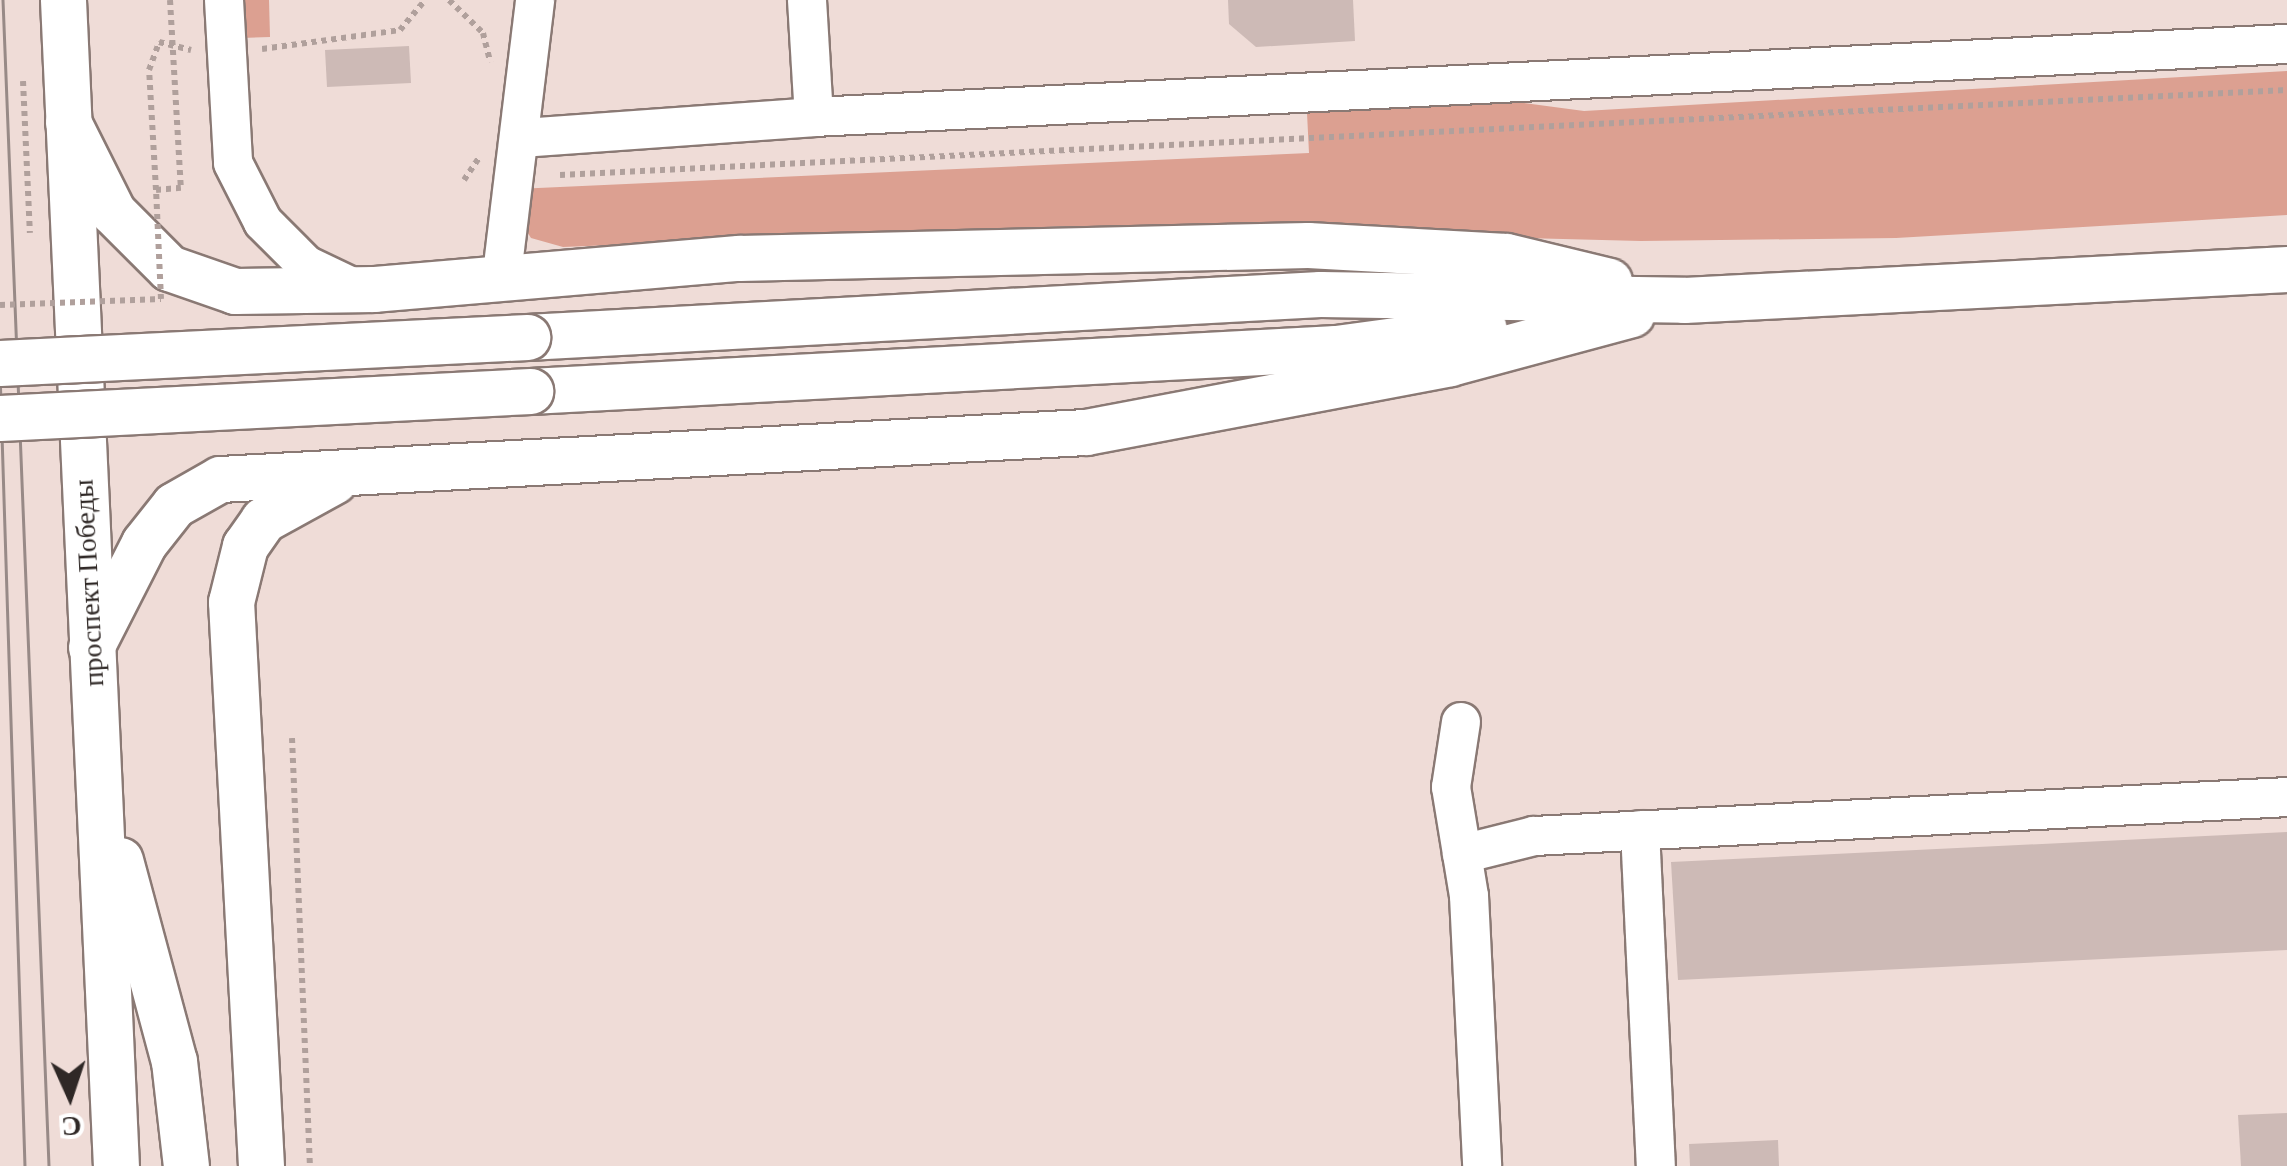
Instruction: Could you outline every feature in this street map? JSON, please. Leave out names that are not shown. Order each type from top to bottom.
[{"type":"main road","name":"проспект Победы","points":[[63,0],[116,1166]]},
{"type":"main road","points":[[68,122],[113,212],[169,268],[235,290],[356,290],[502,274],[739,258],[1308,246],[1506,256],[1684,300]]},
{"type":"main road","points":[[0,363],[1320,294],[1684,300],[2287,269]]},
{"type":"main road","points":[[92,647],[144,543],[174,505],[220,480],[1086,432],[1450,363],[1684,300]]},
{"type":"main road","points":[[0,418],[1336,348],[1684,300]]},
{"type":"main road","points":[[261,1166],[230,602],[245,546],[263,520],[296,497],[358,470]]},
{"type":"main road","points":[[97,776],[174,1061],[186,1166]]},
{"type":"street","points":[[224,0],[232,163],[263,222],[306,265],[356,290]]},
{"type":"street","points":[[502,274],[510,178],[503,139],[535,0]]},
{"type":"street","points":[[807,0],[814,116]]},
{"type":"street","points":[[503,139],[814,116],[2287,44]]},
{"type":"street","points":[[1460,722],[1451,787],[1462,854],[1482,1166]]},
{"type":"street","points":[[1462,854],[1534,836],[2287,797]]},
{"type":"street","points":[[1640,830],[1656,1166]]},
{"type":"path","points":[[156,190],[181,188],[170,0]]},
{"type":"path","points":[[271,49],[400,30],[425,0]]},
{"type":"path","points":[[448,0],[483,34],[491,66]]},
{"type":"path","points":[[0,306],[161,299],[149,70],[160,42],[173,42],[190,50]]},
{"type":"path","points":[[23,78],[28,196]]},
{"type":"path","points":[[548,176],[2287,90]]},
{"type":"path","points":[[464,180],[503,139]]},
{"type":"path","points":[[292,738],[310,1166]]},
{"type":"shaded area","points":[[239,0],[269,0],[270,37],[241,38]]},
{"type":"shaded area","points":[[2287,71],[2287,215],[1896,238],[1641,241],[1072,226],[563,247],[531,238],[511,207],[516,189],[1309,153],[1307,113],[1517,102],[1584,111]]},
{"type":"building","points":[[1228,0],[1353,0],[1355,41],[1256,47],[1229,24]]},
{"type":"building","points":[[409,46],[411,83],[327,87],[325,50]]},
{"type":"building","points":[[2287,832],[2287,950],[1678,980],[1671,862]]},
{"type":"building","points":[[2287,1113],[2287,1166],[2241,1166],[2238,1115]]},
{"type":"building","points":[[1778,1140],[1779,1166],[1690,1166],[1689,1144]]},
{"type":"tram line","points":[[3,0],[49,1166]]},
{"type":"tram line","points":[[0,371],[25,1166]]}]
